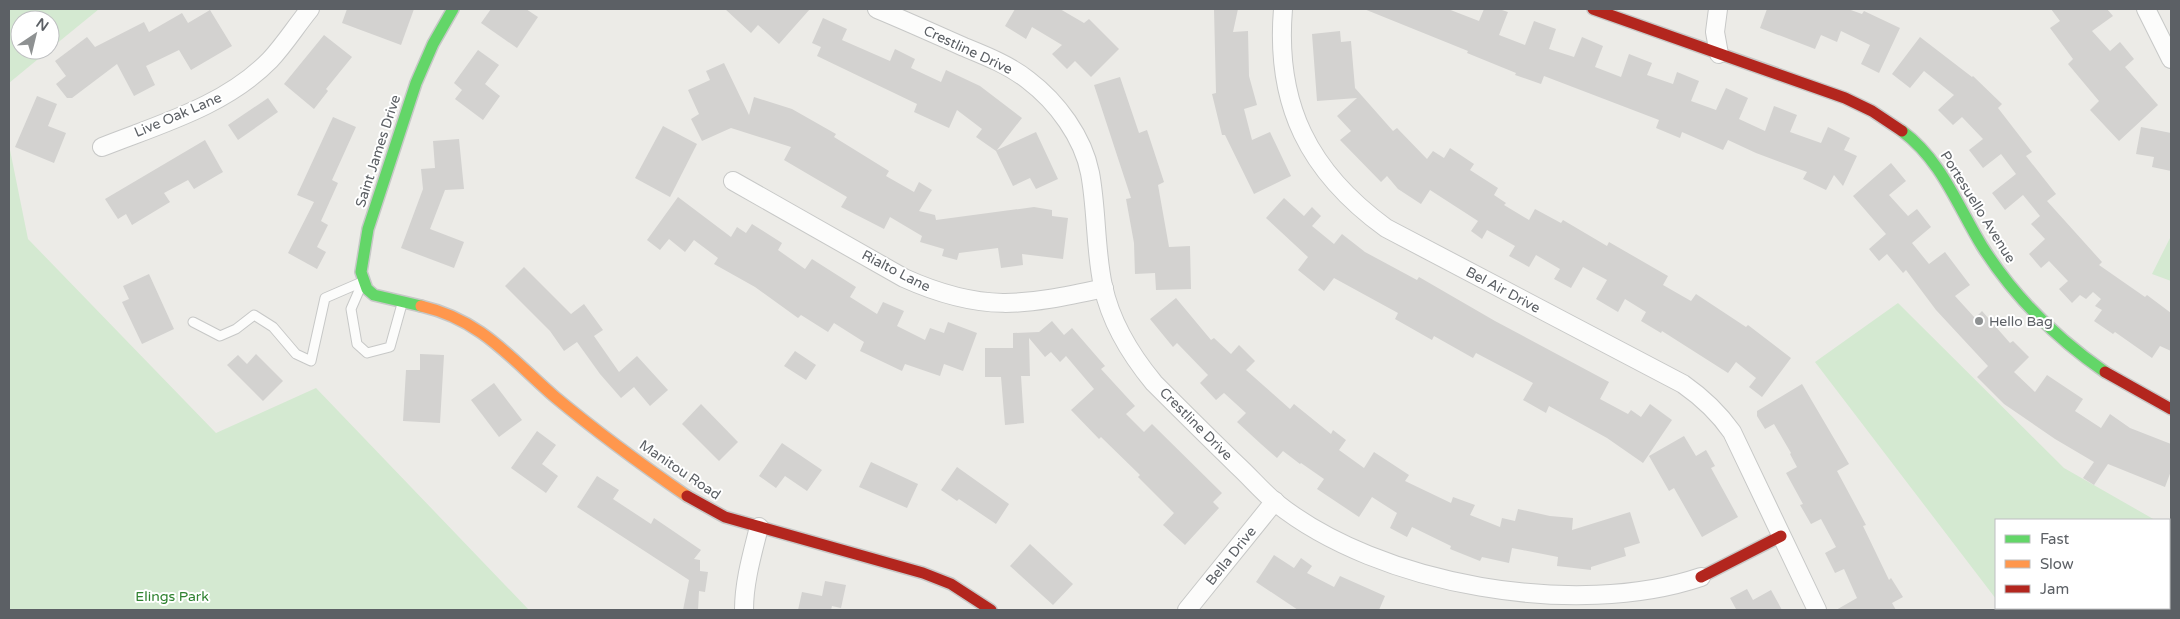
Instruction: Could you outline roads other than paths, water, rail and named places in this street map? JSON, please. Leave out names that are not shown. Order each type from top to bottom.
[{"type":"street","name":"Live Oak Lane","points":[[102,147],[210,104],[230,92],[269,60],[310,9]]},
{"type":"street","name":"Saint James Drive","points":[[363,281],[362,256],[368,229],[416,83],[432,44],[453,9]]},
{"type":"street","name":"Crestline Drive","points":[[877,9],[1006,65],[1028,79],[1064,117],[1078,140],[1090,173],[1104,288],[1121,335],[1138,363],[1154,383],[1274,501],[1308,525],[1380,565],[1434,584],[1498,599],[1591,604],[1640,599],[1668,592],[1701,577]]},
{"type":"street","name":"Bel Air Drive","points":[[1283,9],[1282,55],[1286,86],[1295,116],[1308,144],[1324,170],[1339,188],[1361,210],[1386,228],[1683,384],[1705,399],[1717,411],[1732,432],[1817,610]]},
{"type":"street","name":"Portesuello Avenue","points":[[1593,9],[1845,98],[1872,110],[1898,126],[1920,146],[1938,167],[1990,259],[2037,318],[2064,343],[2101,371],[2134,391],[2171,409]]},
{"type":"street","points":[[1718,9],[1715,32],[1719,54]]},
{"type":"street","points":[[2146,9],[2171,59]]},
{"type":"street","name":"Rialto Lane","points":[[733,181],[904,278],[955,297],[985,303],[1016,304],[1047,300],[1104,288]]},
{"type":"street","name":"Manitou Road","points":[[363,281],[374,295],[404,300],[431,308],[459,319],[486,334],[509,353],[554,397],[657,475],[699,504],[725,517],[923,573],[951,584],[991,610]]},
{"type":"street","name":"Bella Drive","points":[[1187,610],[1274,501]]},
{"type":"street","points":[[744,610],[744,592],[759,527]]},
{"type":"street","points":[[1701,577],[1781,536]]},
{"type":"lane","points":[[363,281],[351,309],[356,344],[367,353],[390,347],[404,300]]},
{"type":"lane","points":[[193,322],[220,336],[236,329],[254,315],[273,327],[296,354],[311,361],[325,298],[363,281]]},
{"type":"place","name":"Hello Bag","points":[[1979,321]]},
{"type":"park label","name":"Elings Park","points":[[172,596]]}]
